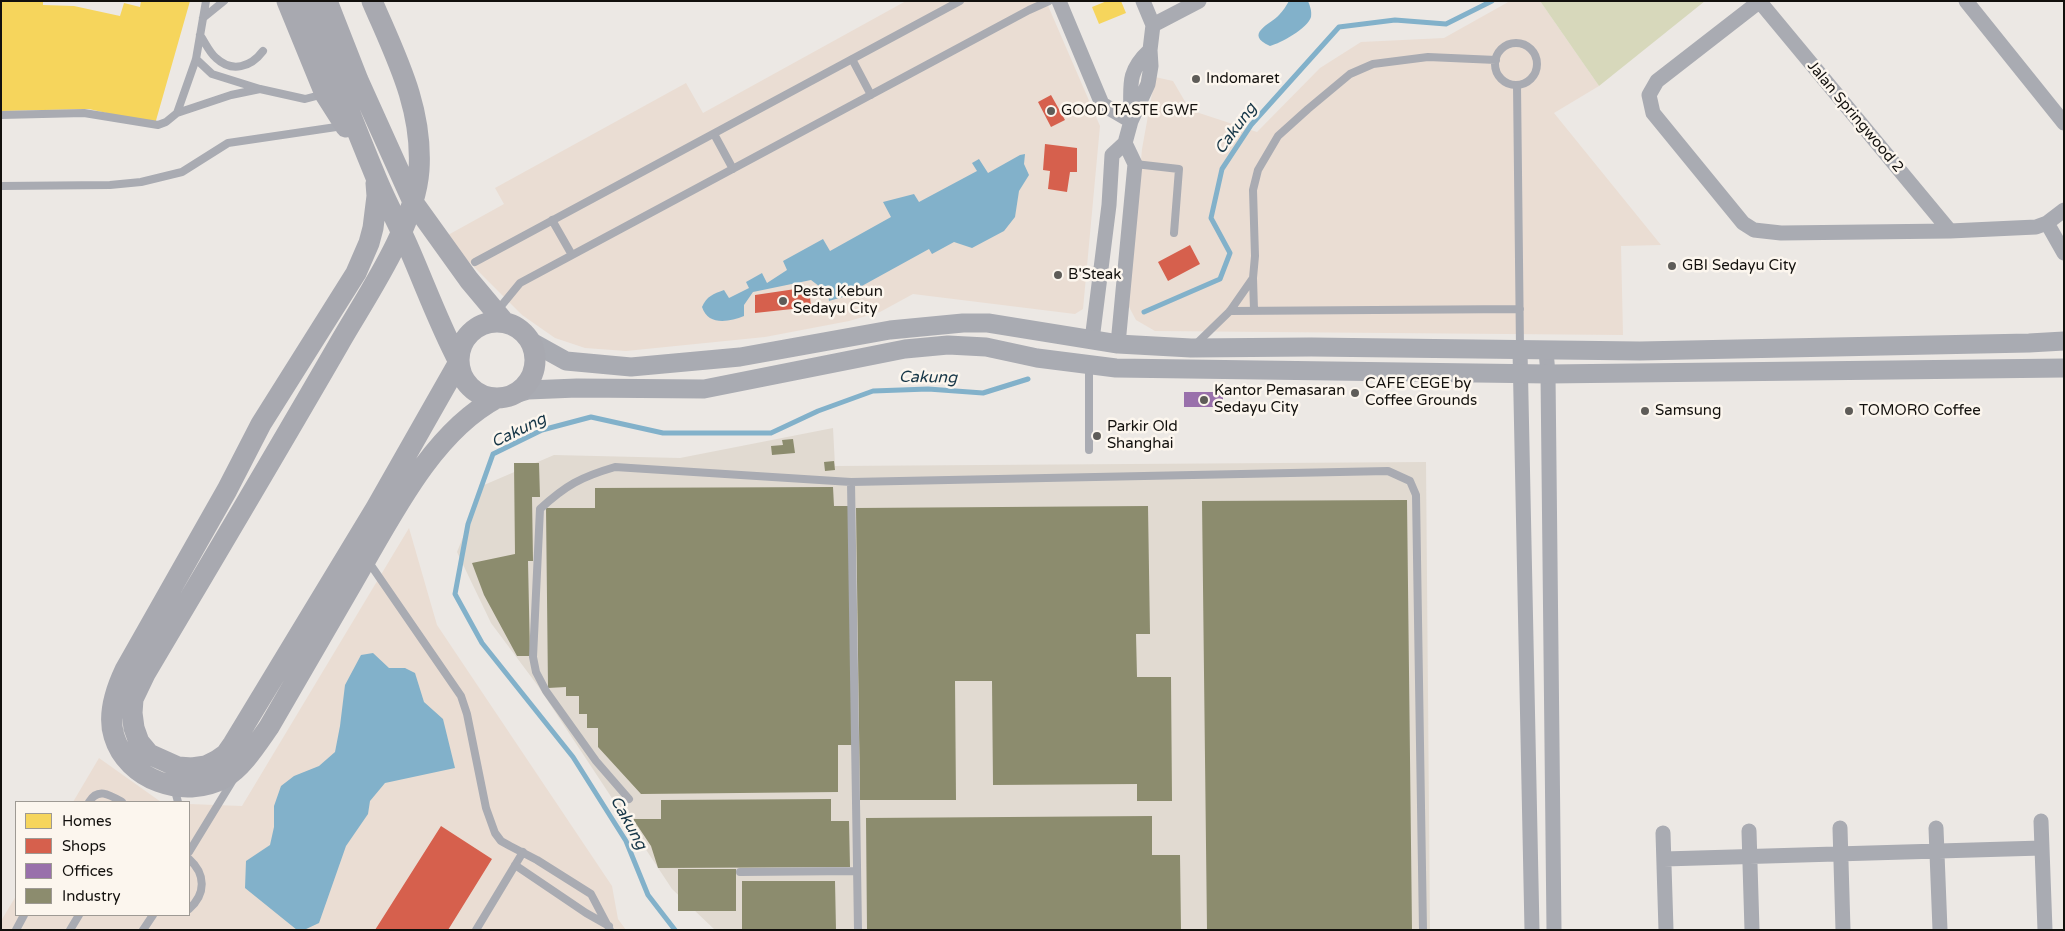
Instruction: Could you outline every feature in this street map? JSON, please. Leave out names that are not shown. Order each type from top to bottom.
[{"type":"main road","points":[[287,1],[413,202],[500,318],[515,326],[530,341],[534,350],[534,370],[530,380],[506,396],[480,408],[464,421],[430,457],[361,550],[226,754],[206,766],[178,767],[149,754],[140,742],[134,728],[132,699],[282,443],[401,232],[413,202],[419,172],[420,142],[416,113],[406,82],[372,1]]},
{"type":"main road","points":[[305,1],[342,87],[363,146],[444,333],[459,362],[462,374],[472,388],[480,394],[506,396]]},
{"type":"main road","points":[[327,1],[342,87],[345,126],[363,146]]},
{"type":"main road","points":[[376,176],[376,212],[369,244],[356,273],[258,429],[228,490],[126,670],[114,698],[113,730],[122,751],[134,767],[176,794],[223,778],[231,773],[248,754],[269,727],[459,362],[465,340],[472,331],[500,318]]},
{"type":"main road","points":[[258,429],[282,443]]},
{"type":"street","points":[[1059,1],[1102,104],[1131,121]]},
{"type":"street","points":[[1089,364],[1109,205],[1112,155],[1125,143],[1131,121],[1148,84],[1151,66],[1150,50],[1153,25],[1143,1]]},
{"type":"street","points":[[1153,25],[1199,1]]},
{"type":"street","points":[[1966,1],[2064,123]]},
{"type":"street","points":[[1760,2],[1657,80],[1650,95],[1653,112],[1743,223],[1754,230],[1781,233],[1950,231],[2036,226],[2047,223],[2064,210]]},
{"type":"street","name":"Jalan Springwood 2","points":[[1760,2],[1950,231]]},
{"type":"street","points":[[1116,368],[1135,164],[1125,143]]},
{"type":"street","points":[[2047,223],[2064,253]]},
{"type":"street","points":[[530,341],[566,361],[631,367],[740,357],[890,330],[963,322],[988,323],[1118,344],[1191,348],[1311,347],[1640,351],[2064,341]]},
{"type":"street","points":[[506,396],[528,390],[577,388],[704,389],[905,349],[948,345],[986,348],[1037,358],[1116,368],[1522,374],[2064,368]]},
{"type":"street","points":[[1520,350],[1522,374],[1532,930]]},
{"type":"street","points":[[1546,351],[1548,374],[1554,930]]},
{"type":"street","points":[[1530,809],[1552,807]]},
{"type":"street","points":[[2041,821],[2045,930]]},
{"type":"street","points":[[1840,828],[1843,930]]},
{"type":"street","points":[[1936,828],[1940,930]]},
{"type":"street","points":[[1663,832],[1666,930]]},
{"type":"street","points":[[1749,832],[1752,930]]},
{"type":"street","points":[[1664,859],[2042,848]]},
{"type":"lane","points":[[1,115],[84,113],[158,125],[166,122],[176,112],[196,59],[206,1]]},
{"type":"lane","points":[[203,18],[224,1]]},
{"type":"lane","points":[[475,262],[960,1]]},
{"type":"lane","points":[[500,318],[520,284],[1039,3],[1048,1]]},
{"type":"lane","points":[[200,35],[215,57],[226,66],[243,66],[255,61],[263,51]]},
{"type":"lane","points":[[1519,43],[1529,47],[1537,60],[1536,74],[1525,84],[1511,85],[1502,80],[1496,71],[1496,60],[1500,51],[1508,45],[1519,43]]},
{"type":"lane","points":[[1254,310],[1253,190],[1258,170],[1278,136],[1350,74],[1373,64],[1428,57],[1496,60]]},
{"type":"lane","points":[[196,59],[212,74],[260,89],[304,99],[342,87]]},
{"type":"lane","points":[[852,59],[872,95]]},
{"type":"lane","points":[[1517,85],[1520,350]]},
{"type":"lane","points":[[176,112],[231,95],[260,89]]},
{"type":"lane","points":[[1,186],[110,185],[141,182],[182,172],[228,143],[345,126]]},
{"type":"lane","points":[[714,134],[733,169]]},
{"type":"lane","points":[[1135,164],[1179,169],[1174,233]]},
{"type":"lane","points":[[552,220],[572,256]]},
{"type":"lane","points":[[1191,348],[1230,311],[1253,278]]},
{"type":"lane","points":[[1230,311],[1520,309]]},
{"type":"lane","points":[[1089,364],[1089,450]]},
{"type":"lane","points":[[629,798],[596,761],[572,725],[556,707],[536,672],[533,657],[540,509],[571,484],[588,475],[615,467],[851,482],[1388,471],[1410,481],[1416,496],[1423,930]]},
{"type":"lane","points":[[851,482],[858,930]]},
{"type":"lane","points":[[361,550],[460,696],[467,714],[490,822],[502,841],[591,894],[610,928]]},
{"type":"lane","points":[[190,850],[248,754]]},
{"type":"lane","points":[[90,801],[99,793],[108,794],[120,801]]},
{"type":"lane","points":[[476,930],[523,852]]},
{"type":"lane","points":[[190,860],[196,865],[202,880],[199,896],[190,908]]},
{"type":"lane","points":[[515,865],[610,928]]},
{"type":"lane","points":[[740,872],[857,871]]},
{"type":"lane","points":[[16,930],[23,916]]},
{"type":"lane","points":[[70,930],[78,916]]},
{"type":"lane","points":[[143,930],[152,916]]},
{"type":"shaded area","points":[[906,1],[1046,1],[1100,126],[1083,309],[1075,314],[913,294],[880,312],[849,321],[765,337],[626,351],[585,348],[555,338],[522,315],[464,257],[448,235],[504,204],[495,188],[686,83],[703,113]]},
{"type":"shaded area","points":[[1510,1],[1540,1],[1599,86],[1554,113],[1661,245],[1621,246],[1623,335],[1155,331],[1136,320],[1128,305],[1142,149],[1155,77],[1173,81],[1190,110],[1257,132],[1320,68],[1361,42],[1444,38]]},
{"type":"shaded area","points":[[833,428],[835,466],[1426,462],[1430,930],[715,930],[672,889],[538,686],[491,623],[457,552],[484,485],[554,455],[680,458]]},
{"type":"shaded area","points":[[409,528],[437,625],[612,886],[618,919],[626,930],[1,930],[1,921],[15,898],[15,916],[190,916],[190,804],[242,806]]},
{"type":"shaded area","points":[[99,758],[160,801],[74,801]]},
{"type":"green space","points":[[1540,1],[1705,1],[1599,86]]},
{"type":"water","points":[[1289,1],[1308,1],[1311,11],[1309,21],[1300,30],[1281,42],[1270,46],[1262,42],[1259,37],[1261,29],[1280,13]]},
{"type":"water","points":[[1025,154],[1024,164],[1029,175],[1019,191],[1015,217],[1004,231],[972,248],[954,242],[932,254],[929,249],[860,287],[860,292],[829,301],[828,293],[811,280],[753,292],[744,305],[744,316],[726,321],[714,320],[705,313],[702,307],[706,300],[714,294],[724,290],[729,298],[749,288],[746,282],[762,273],[767,283],[787,270],[783,261],[823,239],[830,251],[891,217],[883,202],[914,194],[919,202],[977,171],[972,163],[979,159],[988,173]]},
{"type":"water","points":[[373,653],[389,668],[405,668],[415,673],[424,702],[443,719],[455,768],[385,783],[370,801],[368,814],[346,846],[319,923],[304,930],[297,930],[245,888],[246,861],[270,845],[274,827],[274,806],[281,786],[294,776],[319,766],[335,752],[345,685],[361,655]]},
{"type":"building: Homes","points":[[1,1],[43,1],[43,5],[74,6],[120,16],[124,3],[140,7],[141,1],[190,1],[155,124],[89,109],[1,111]]},
{"type":"building: Homes","points":[[1107,1],[1121,1],[1126,13],[1099,24],[1092,7]]},
{"type":"building: Shops","name":"GOOD TASTE GWF","points":[[1051,95],[1065,120],[1051,127],[1038,102]]},
{"type":"building: Shops","points":[[1045,144],[1077,148],[1077,172],[1070,172],[1067,192],[1048,189],[1050,171],[1043,170]]},
{"type":"building: Shops","points":[[1190,245],[1200,264],[1168,281],[1158,262]]},
{"type":"building: Shops","name":"Pesta Kebun Sedayu City","points":[[809,287],[811,307],[755,313],[755,295]]},
{"type":"building: Shops","points":[[441,826],[492,859],[448,930],[375,930]]},
{"type":"building: Offices","name":"Kantor Pemasaran Sedayu City","points":[[1184,392],[1223,392],[1223,407],[1184,407]]},
{"type":"building: Industry","points":[[793,439],[795,453],[772,455],[771,446],[783,445],[782,440]]},
{"type":"building: Industry","points":[[834,461],[835,470],[825,471],[824,462]]},
{"type":"building: Industry","points":[[514,463],[539,463],[540,497],[532,497],[533,561],[528,561],[530,656],[517,656],[484,595],[472,563],[515,554]]},
{"type":"building: Industry","points":[[833,487],[834,506],[850,506],[853,745],[838,745],[838,792],[641,794],[598,747],[598,728],[587,728],[587,714],[579,714],[579,696],[566,696],[566,687],[548,688],[546,508],[595,508],[595,488]]},
{"type":"building: Industry","points":[[1407,500],[1412,930],[1207,930],[1202,501]]},
{"type":"building: Industry","points":[[1148,506],[1150,634],[1136,634],[1137,677],[1171,677],[1172,801],[1137,801],[1137,784],[993,785],[992,681],[955,681],[956,800],[860,800],[856,508]]},
{"type":"building: Industry","points":[[831,799],[831,821],[849,821],[850,867],[658,868],[651,846],[633,819],[661,819],[661,800]]},
{"type":"building: Industry","points":[[1152,816],[1152,855],[1180,855],[1181,930],[867,930],[866,818]]},
{"type":"building: Industry","points":[[678,869],[736,869],[736,911],[678,911]]},
{"type":"building: Industry","points":[[742,881],[835,881],[836,930],[742,930]]},
{"type":"waterway","name":"Cakung","points":[[1144,312],[1220,279],[1230,253],[1211,218],[1222,169],[1251,125],[1339,27],[1395,20],[1446,24],[1492,1]]},
{"type":"waterway","name":"Cakung","points":[[675,930],[648,895],[626,841],[573,757],[482,643],[455,594],[468,524],[493,454],[542,430],[591,417],[663,433],[771,433],[818,411],[873,391],[928,389],[983,393],[1028,379]]},
{"type":"place","name":"Indomaret","points":[[1196,79]]},
{"type":"place","name":"GOOD TASTE GWF","points":[[1051,111]]},
{"type":"place","name":"GBI Sedayu City","points":[[1672,266]]},
{"type":"place","name":"B'Steak","points":[[1058,275]]},
{"type":"place","name":"Pesta Kebun Sedayu City","points":[[783,301]]},
{"type":"place","name":"CAFE CEGE by Coffee Grounds","points":[[1355,393]]},
{"type":"place","name":"Kantor Pemasaran Sedayu City","points":[[1204,400]]},
{"type":"place","name":"Samsung","points":[[1645,411]]},
{"type":"place","name":"TOMORO Coffee","points":[[1849,411]]},
{"type":"place","name":"Parkir Old Shanghai","points":[[1097,436]]}]
